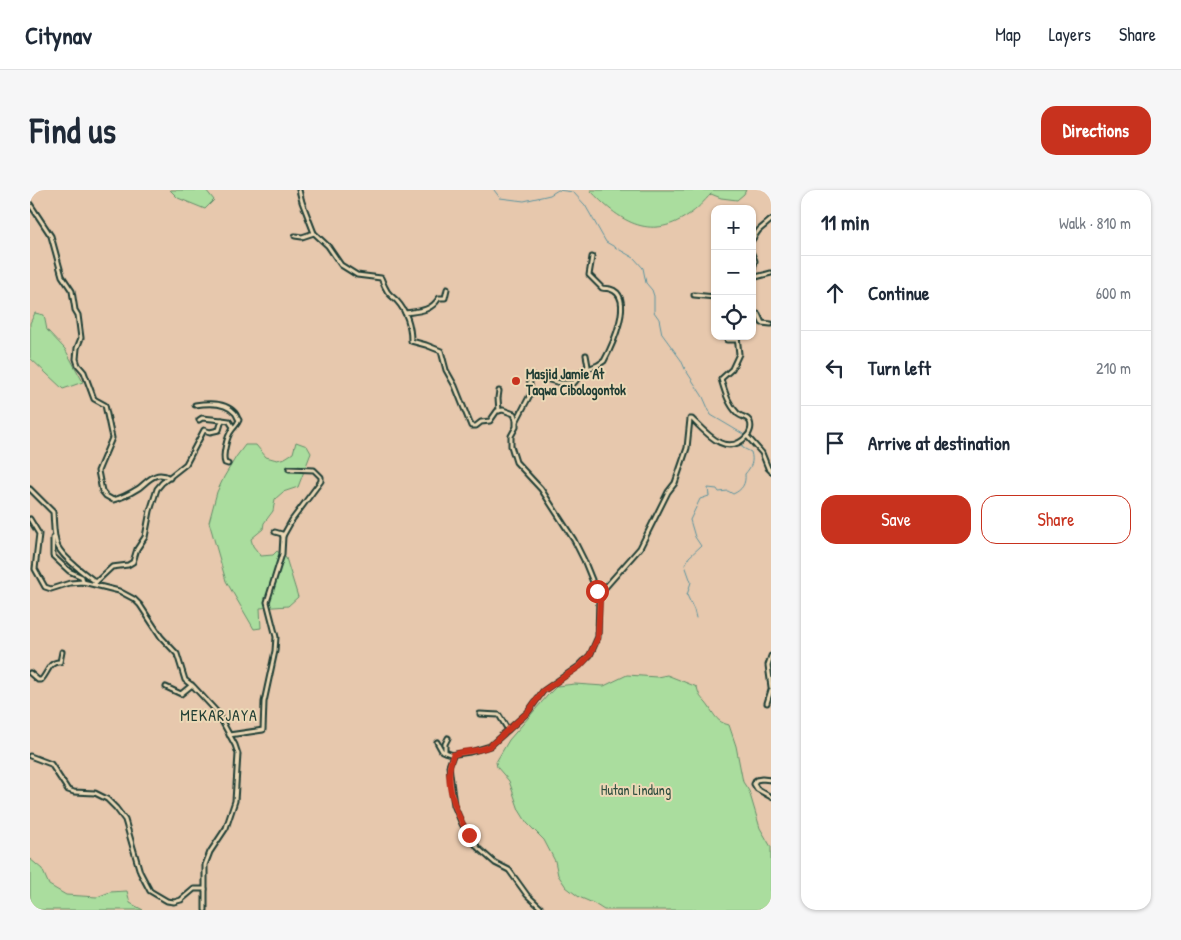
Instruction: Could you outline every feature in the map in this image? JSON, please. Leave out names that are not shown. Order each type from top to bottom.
[{"type":"street","points":[[299,190],[314,233],[328,246],[340,264],[358,276],[382,279],[387,291],[405,313],[405,318],[411,328],[411,342],[426,345],[441,352],[446,370],[455,386],[470,426],[474,427],[481,422],[490,421],[495,413],[499,411],[513,413],[516,420],[516,428],[510,435],[516,462],[541,490],[574,540],[600,598]]},
{"type":"street","points":[[30,204],[51,236],[62,276],[72,292],[81,338],[77,348],[77,363],[84,372],[94,399],[105,405],[112,436],[98,470],[102,491],[113,500],[133,492],[154,475],[163,475],[170,478]]},
{"type":"street","points":[[756,234],[771,220]]},
{"type":"street","points":[[295,236],[302,237],[314,233]]},
{"type":"street","points":[[583,371],[604,361],[621,322],[621,305],[616,292],[602,288],[589,275],[592,257]]},
{"type":"street","points":[[756,277],[771,273]]},
{"type":"street","points":[[405,313],[428,310],[434,307],[440,298],[445,298],[447,289]]},
{"type":"street","points":[[694,295],[711,296]]},
{"type":"street","points":[[756,314],[758,314],[762,323],[771,324]]},
{"type":"street","points":[[438,742],[442,751],[453,755],[488,748],[528,712],[543,691],[580,666],[590,655],[598,637],[600,598],[604,589],[641,546],[668,492],[675,483],[687,448],[690,419],[720,443],[733,444],[744,438],[751,429],[748,418],[738,414],[730,406],[722,379],[732,369],[739,354],[740,348],[738,340]]},
{"type":"street","points":[[516,420],[531,393],[529,376],[560,383],[573,383],[588,366],[586,355]]},
{"type":"street","points":[[499,392],[499,411]]},
{"type":"street","points":[[195,405],[209,403],[222,405],[235,412],[239,420],[232,430],[223,454],[223,459],[228,464]]},
{"type":"street","points":[[199,420],[202,418],[222,420],[230,423],[233,427],[232,430]]},
{"type":"street","points":[[95,583],[112,567],[128,566],[133,562],[137,549],[145,537],[157,489],[184,466],[191,457],[204,430],[210,432],[219,430],[222,420]]},
{"type":"street","points":[[744,438],[764,455],[768,468],[771,471]]},
{"type":"street","points":[[228,735],[263,731],[264,702],[275,652],[276,637],[267,602],[282,554],[283,536],[292,520],[321,481],[321,477],[314,470],[289,469]]},
{"type":"street","points":[[30,489],[53,512],[55,538],[59,549],[79,570],[95,583]]},
{"type":"street","points":[[30,519],[39,534],[35,569],[45,587],[51,589],[70,583],[95,583],[122,592],[140,605],[161,637],[177,654],[184,678],[217,712],[235,745],[238,754],[235,801],[226,828],[210,852],[205,865],[205,910]]},
{"type":"street","points":[[275,532],[283,536]]},
{"type":"street","points":[[55,538],[53,538],[52,542],[53,556],[69,571],[82,577],[83,582]]},
{"type":"street","points":[[30,673],[38,680],[41,680],[52,664],[56,661],[60,662],[62,652]]},
{"type":"street","points":[[766,703],[771,688],[768,665],[771,656]]},
{"type":"street","points":[[166,687],[181,694],[192,685]]},
{"type":"street","points":[[480,714],[499,715],[508,730]]},
{"type":"street","points":[[445,752],[445,744],[448,738]]},
{"type":"street","points":[[453,755],[449,766],[450,780],[454,805],[462,824],[478,848],[495,863],[509,870],[527,895],[543,910]]},
{"type":"street","points":[[30,756],[51,764],[68,790],[95,793],[107,799],[116,808],[125,820],[140,872],[150,891],[167,901],[174,902],[181,900],[194,889],[205,889]]},
{"type":"street","points":[[771,780],[760,779],[756,780],[754,784],[771,797]]},
{"type":"green space","points":[[170,190],[206,190],[214,200],[205,209],[178,198]]},
{"type":"green space","points":[[590,190],[746,190],[737,200],[721,198],[711,194],[694,211],[674,223],[660,227],[647,227],[623,218]]},
{"type":"green space","points":[[35,313],[44,315],[47,330],[65,349],[83,382],[63,389],[30,358],[30,323]]},
{"type":"green space","points":[[296,442],[307,446],[311,453],[298,487],[283,492],[275,499],[273,511],[264,523],[263,529],[251,539],[253,546],[261,556],[273,555],[277,551],[286,558],[298,597],[288,606],[260,608],[261,628],[254,629],[226,581],[209,522],[217,492],[224,477],[245,445],[256,445],[266,457],[277,460],[293,453]]},
{"type":"green space","name":"Hutan Lindung","points":[[627,675],[657,677],[667,675],[697,687],[701,697],[717,718],[729,725],[736,746],[743,782],[749,791],[760,828],[771,847],[771,910],[604,910],[579,897],[566,887],[558,875],[555,861],[544,840],[527,823],[519,810],[509,781],[497,767],[496,762],[509,740],[557,686],[575,684],[604,686]]},
{"type":"green space","points":[[30,859],[42,869],[49,885],[66,895],[97,897],[110,892],[127,891],[130,903],[143,910],[32,910],[30,908]]},
{"type":"waterway","points":[[494,190],[500,198],[524,201],[550,195],[558,190],[573,192],[585,205],[606,242],[634,258],[643,268],[646,283],[654,296],[654,312],[659,319],[662,334],[681,360],[703,397],[711,415],[744,436]]},
{"type":"waterway","points":[[696,618],[687,595],[691,582],[685,565],[689,557],[701,546],[695,537],[690,520],[700,499],[709,496],[708,488],[717,489],[719,492],[728,491],[733,494],[743,486],[745,474],[752,462],[751,452],[743,448],[741,444],[744,440]]},
{"type":"place","name":"Masjid Jamie At Taqwa Cibologontok","points":[[516,381]]},
{"type":"district","name":"MEKARJAYA","points":[[219,715]]},
{"type":"route","points":[[469,835],[460,819],[453,800],[448,769],[453,755],[485,749],[490,746],[528,712],[539,695],[547,687],[574,671],[590,655],[598,637],[600,623],[600,598],[597,591]]}]
